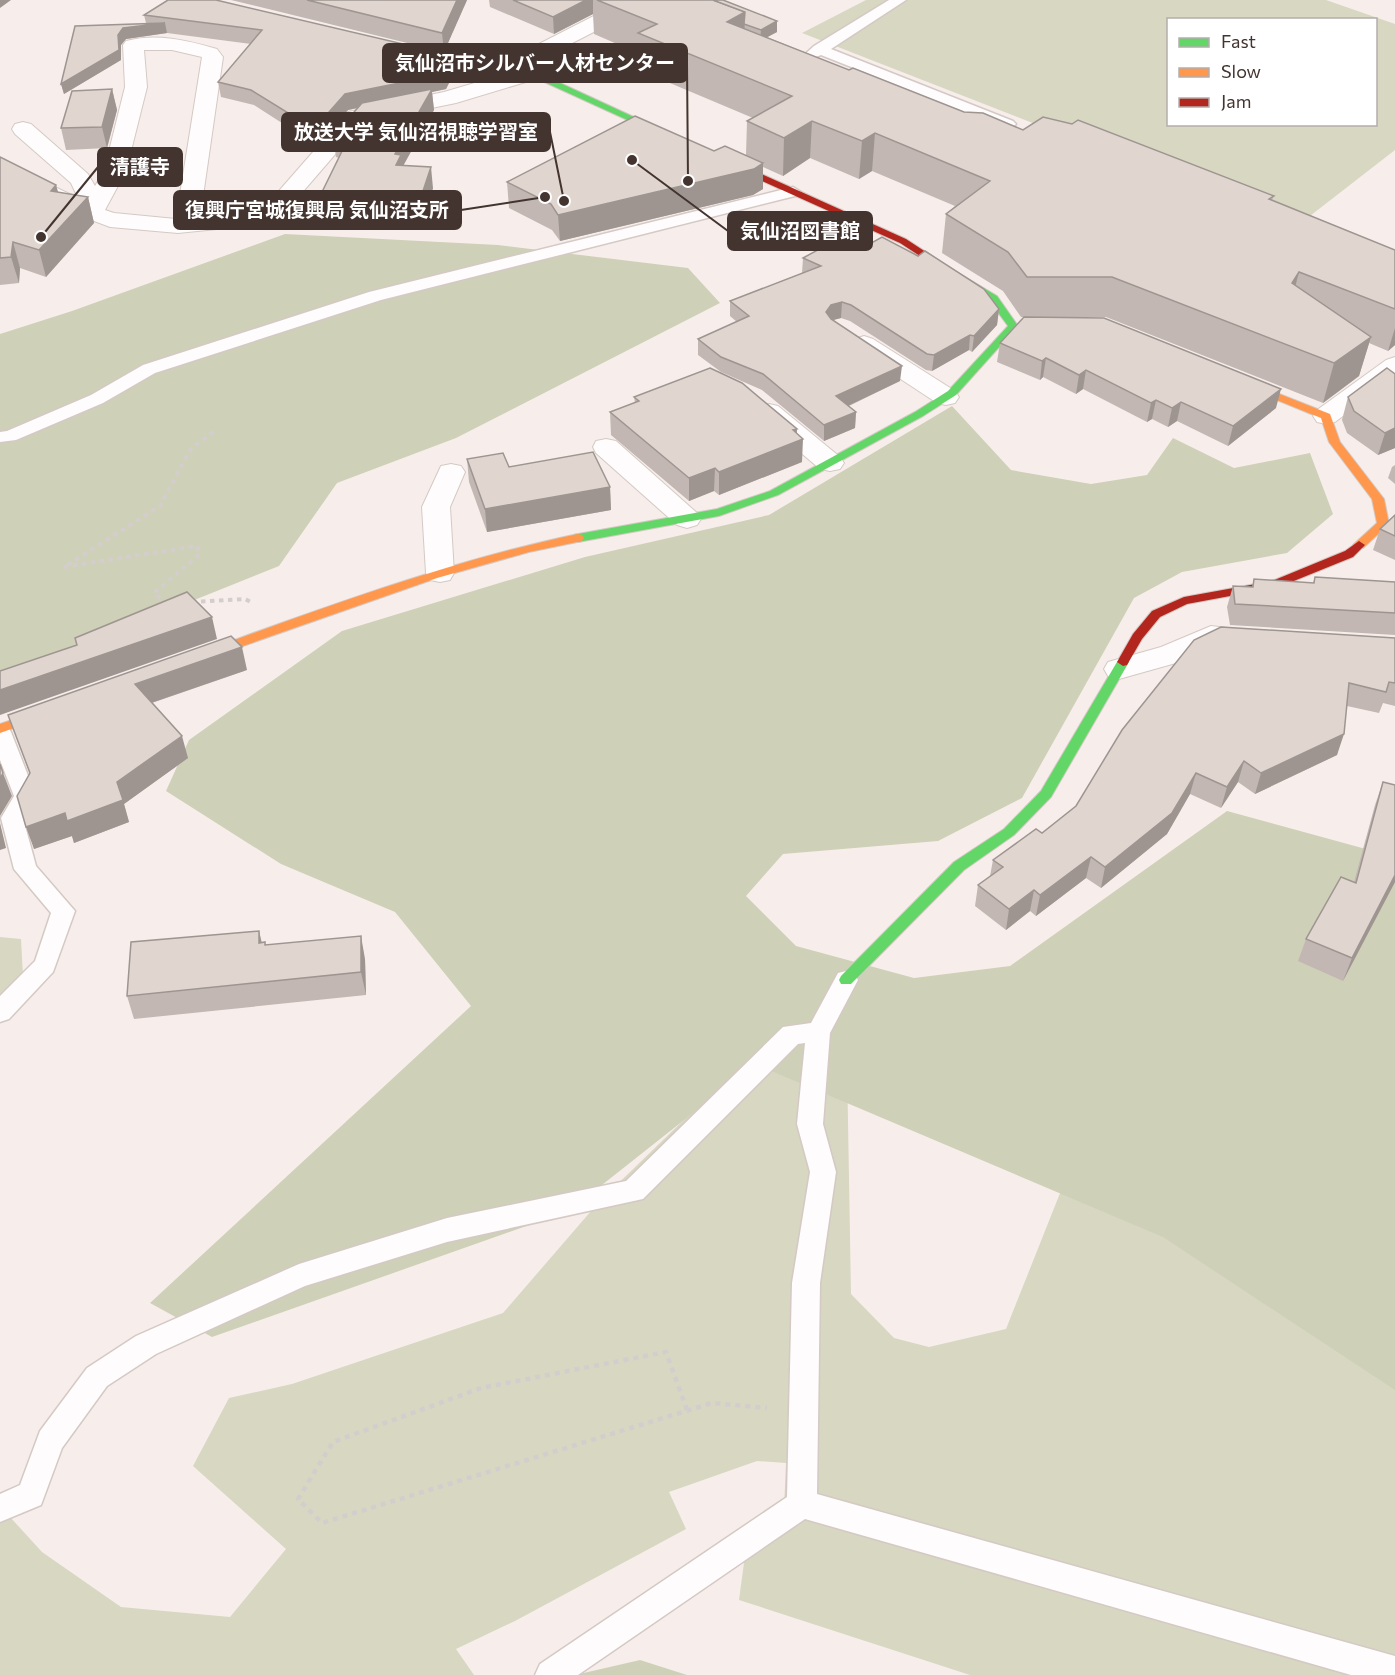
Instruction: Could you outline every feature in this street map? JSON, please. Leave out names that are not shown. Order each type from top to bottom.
[{"type":"street","points":[[0,168],[110,220],[187,225],[257,218],[286,197],[356,117],[448,98],[531,73],[542,50],[645,1]]},
{"type":"street","points":[[92,212],[116,171],[136,87],[133,45],[167,42],[210,52],[213,57],[187,225]]},
{"type":"street","points":[[396,50],[454,63],[531,73],[683,142]]},
{"type":"street","points":[[24,129],[80,179],[89,194],[92,212]]},
{"type":"street","points":[[179,664],[440,573],[535,546],[719,512],[774,493],[946,397],[1019,326],[993,298],[903,242],[705,152]]},
{"type":"street","points":[[840,328],[946,397]]},
{"type":"street","points":[[1326,416],[1395,365]]},
{"type":"street","points":[[846,980],[959,866],[1009,832],[1046,794],[1137,637],[1156,614],[1184,601],[1275,584],[1349,554],[1383,524],[1378,499],[1335,442],[1326,416],[1226,376]]},
{"type":"street","points":[[752,398],[830,463]]},
{"type":"street","points":[[602,456],[687,519]]},
{"type":"street","points":[[440,573],[436,507],[451,472]]},
{"type":"street","points":[[1119,669],[1172,654],[1211,636],[1257,639]]},
{"type":"street","points":[[0,730],[67,705]]},
{"type":"lane","points":[[795,57],[809,56],[899,0]]},
{"type":"lane","points":[[819,49],[1019,129]]},
{"type":"lane","points":[[0,437],[10,436],[97,399],[149,369],[375,296],[793,192]]},
{"type":"lane","points":[[0,730],[25,795],[12,818],[25,869],[63,911],[45,965],[0,1012]]},
{"type":"lane","points":[[802,1504],[806,1283],[823,1172],[810,1124],[818,1033],[846,980]]},
{"type":"lane","points":[[0,1508],[31,1495],[50,1441],[97,1377],[146,1345],[311,1273],[447,1230],[634,1191],[792,1034],[818,1033]]},
{"type":"lane","points":[[802,1504],[1395,1672]]},
{"type":"lane","points":[[551,1675],[802,1504]]},
{"type":"path","points":[[177,603],[165,604],[154,593],[200,554],[197,546],[64,567],[160,506],[190,450],[214,431]]},
{"type":"path","points":[[188,602],[245,599],[267,612],[272,631]]},
{"type":"path","points":[[687,1410],[666,1352],[482,1388],[333,1442],[298,1499],[322,1523],[712,1403],[804,1412]]},
{"type":"green space","points":[[866,0],[1326,0],[1395,24],[1395,150],[1297,226],[802,33]]},
{"type":"green space","points":[[285,234],[498,245],[688,268],[720,303],[456,438],[337,483],[279,566],[75,648],[0,702],[0,334],[72,311]]},
{"type":"green space","points":[[952,406],[1011,470],[1091,484],[1147,475],[1173,438],[1234,468],[1310,453],[1333,514],[1287,553],[1182,572],[1134,598],[1022,798],[938,841],[783,854],[746,896],[796,946],[914,978],[1010,966],[1227,811],[1395,857],[1395,1390],[1163,1237],[755,1064],[569,1211],[212,1337],[150,1303],[471,1006],[395,912],[281,864],[166,791],[189,740],[342,631],[585,557],[769,515]]},
{"type":"green space","points":[[0,937],[21,939],[24,995],[0,1012]]},
{"type":"green space","points":[[757,1049],[847,1063],[851,1294],[894,1338],[929,1347],[1006,1329],[1070,1168],[1395,1297],[1395,1675],[970,1675],[739,1600],[748,1533],[784,1508],[786,1463],[757,1461],[669,1492],[686,1529],[515,1621],[456,1649],[474,1675],[0,1675],[0,1506],[42,1552],[121,1607],[230,1617],[286,1549],[193,1466],[229,1398],[292,1384],[503,1313],[598,1203]]},
{"type":"green space","points":[[640,1660],[687,1675],[575,1675]]},
{"type":"building","points":[[168,0],[216,0],[454,56],[444,74],[345,94],[314,129],[251,90],[218,82],[262,30],[144,15]]},
{"type":"building","points":[[307,0],[457,0],[442,33]]},
{"type":"building","points":[[513,0],[586,0],[553,17]]},
{"type":"building","points":[[597,0],[713,0],[745,12],[727,22],[964,112],[983,113],[1023,130],[1043,117],[1072,124],[1078,120],[1274,196],[1269,199],[1395,250],[1395,309],[1299,272],[1292,283],[1371,337],[1334,363],[1112,277],[1027,277],[1008,252],[946,214],[990,181],[875,133],[862,141],[812,121],[784,138],[747,121],[792,96],[638,33],[657,24]]},
{"type":"building","points":[[713,0],[723,0],[777,21],[761,30],[744,24],[745,12]]},
{"type":"building","points":[[165,23],[123,28],[118,35],[119,50],[61,84],[75,26]]},
{"type":"building","points":[[112,89],[102,127],[61,128],[72,91]]},
{"type":"building","points":[[432,89],[395,154],[401,155],[396,165],[431,167],[419,203],[320,196],[346,143],[333,136],[362,103]]},
{"type":"building","points":[[635,116],[714,151],[725,146],[763,163],[754,169],[558,215],[551,204],[507,182]]},
{"type":"building","points":[[0,157],[56,185],[51,191],[88,197],[39,250],[13,242],[11,257],[0,258]]},
{"type":"building","points":[[847,234],[868,245],[882,237],[918,256],[925,251],[984,289],[999,309],[974,336],[970,335],[934,355],[927,354],[851,305],[842,302],[831,305],[826,312],[831,319],[902,366],[836,396],[856,412],[824,425],[763,374],[721,357],[698,339],[749,316],[730,301],[821,266],[803,258]]},
{"type":"building","points":[[1024,317],[1104,318],[1281,389],[1233,426],[1181,402],[1172,408],[1156,400],[1151,403],[1086,370],[1079,375],[1046,358],[1042,361],[1000,343]]},
{"type":"building","points":[[710,368],[742,383],[797,429],[793,430],[803,439],[719,472],[715,468],[689,478],[610,412],[639,401],[634,397]]},
{"type":"building","points":[[1387,368],[1395,374],[1395,428],[1385,433],[1354,411],[1348,397]]},
{"type":"building","points":[[593,452],[610,487],[485,509],[467,459],[503,453],[509,467]]},
{"type":"building","points":[[1395,515],[1395,536],[1380,529]]},
{"type":"building","points":[[1315,577],[1395,582],[1395,613],[1235,604],[1233,586],[1253,587],[1254,579],[1314,583]]},
{"type":"building","points":[[187,592],[212,617],[0,690],[0,671],[77,645],[75,638]]},
{"type":"building","points":[[1221,627],[1395,638],[1395,683],[1389,682],[1386,692],[1349,683],[1344,734],[1261,773],[1244,761],[1227,787],[1196,773],[1172,813],[1105,867],[1091,857],[1040,895],[1034,890],[1009,909],[978,885],[1003,867],[993,860],[1036,829],[1042,833],[1076,806],[1122,730],[1194,640]]},
{"type":"building","points":[[231,636],[242,647],[135,684],[182,736],[117,782],[123,800],[67,821],[65,813],[26,827],[17,796],[30,773],[8,715]]},
{"type":"building","points":[[1383,782],[1395,785],[1395,875],[1352,958],[1306,939],[1341,877],[1356,883]]},
{"type":"building","points":[[259,931],[259,943],[265,942],[265,945],[361,936],[361,972],[127,996],[131,942]]},
{"type":"traffic: fast","points":[[411,53],[454,63],[531,73],[670,136]]},
{"type":"traffic: fast","points":[[578,538],[719,512],[774,493],[919,414],[952,393],[1013,326],[993,298],[950,271]]},
{"type":"traffic: fast","points":[[846,980],[959,866],[1009,832],[1046,794],[1123,662]]},
{"type":"traffic: slow","points":[[1239,381],[1326,416],[1335,442],[1378,499],[1383,524],[1359,545]]},
{"type":"traffic: slow","points":[[196,658],[385,590],[529,548],[578,538]]},
{"type":"traffic: slow","points":[[0,729],[52,710]]},
{"type":"traffic: jam","points":[[723,160],[903,241],[950,271]]},
{"type":"traffic: jam","points":[[1123,662],[1137,637],[1156,614],[1184,601],[1275,584],[1349,554],[1359,545]]},
{"type":"place","name":"気仙沼図書館","points":[[632,160]]},
{"type":"place","name":"気仙沼市シルバー人材センター","points":[[688,181]]},
{"type":"place","name":"復興庁宮城復興局 気仙沼支所","points":[[545,197]]},
{"type":"place","name":"放送大学 気仙沼視聴学習室","points":[[564,201]]},
{"type":"place","name":"清護寺","points":[[41,237]]}]
